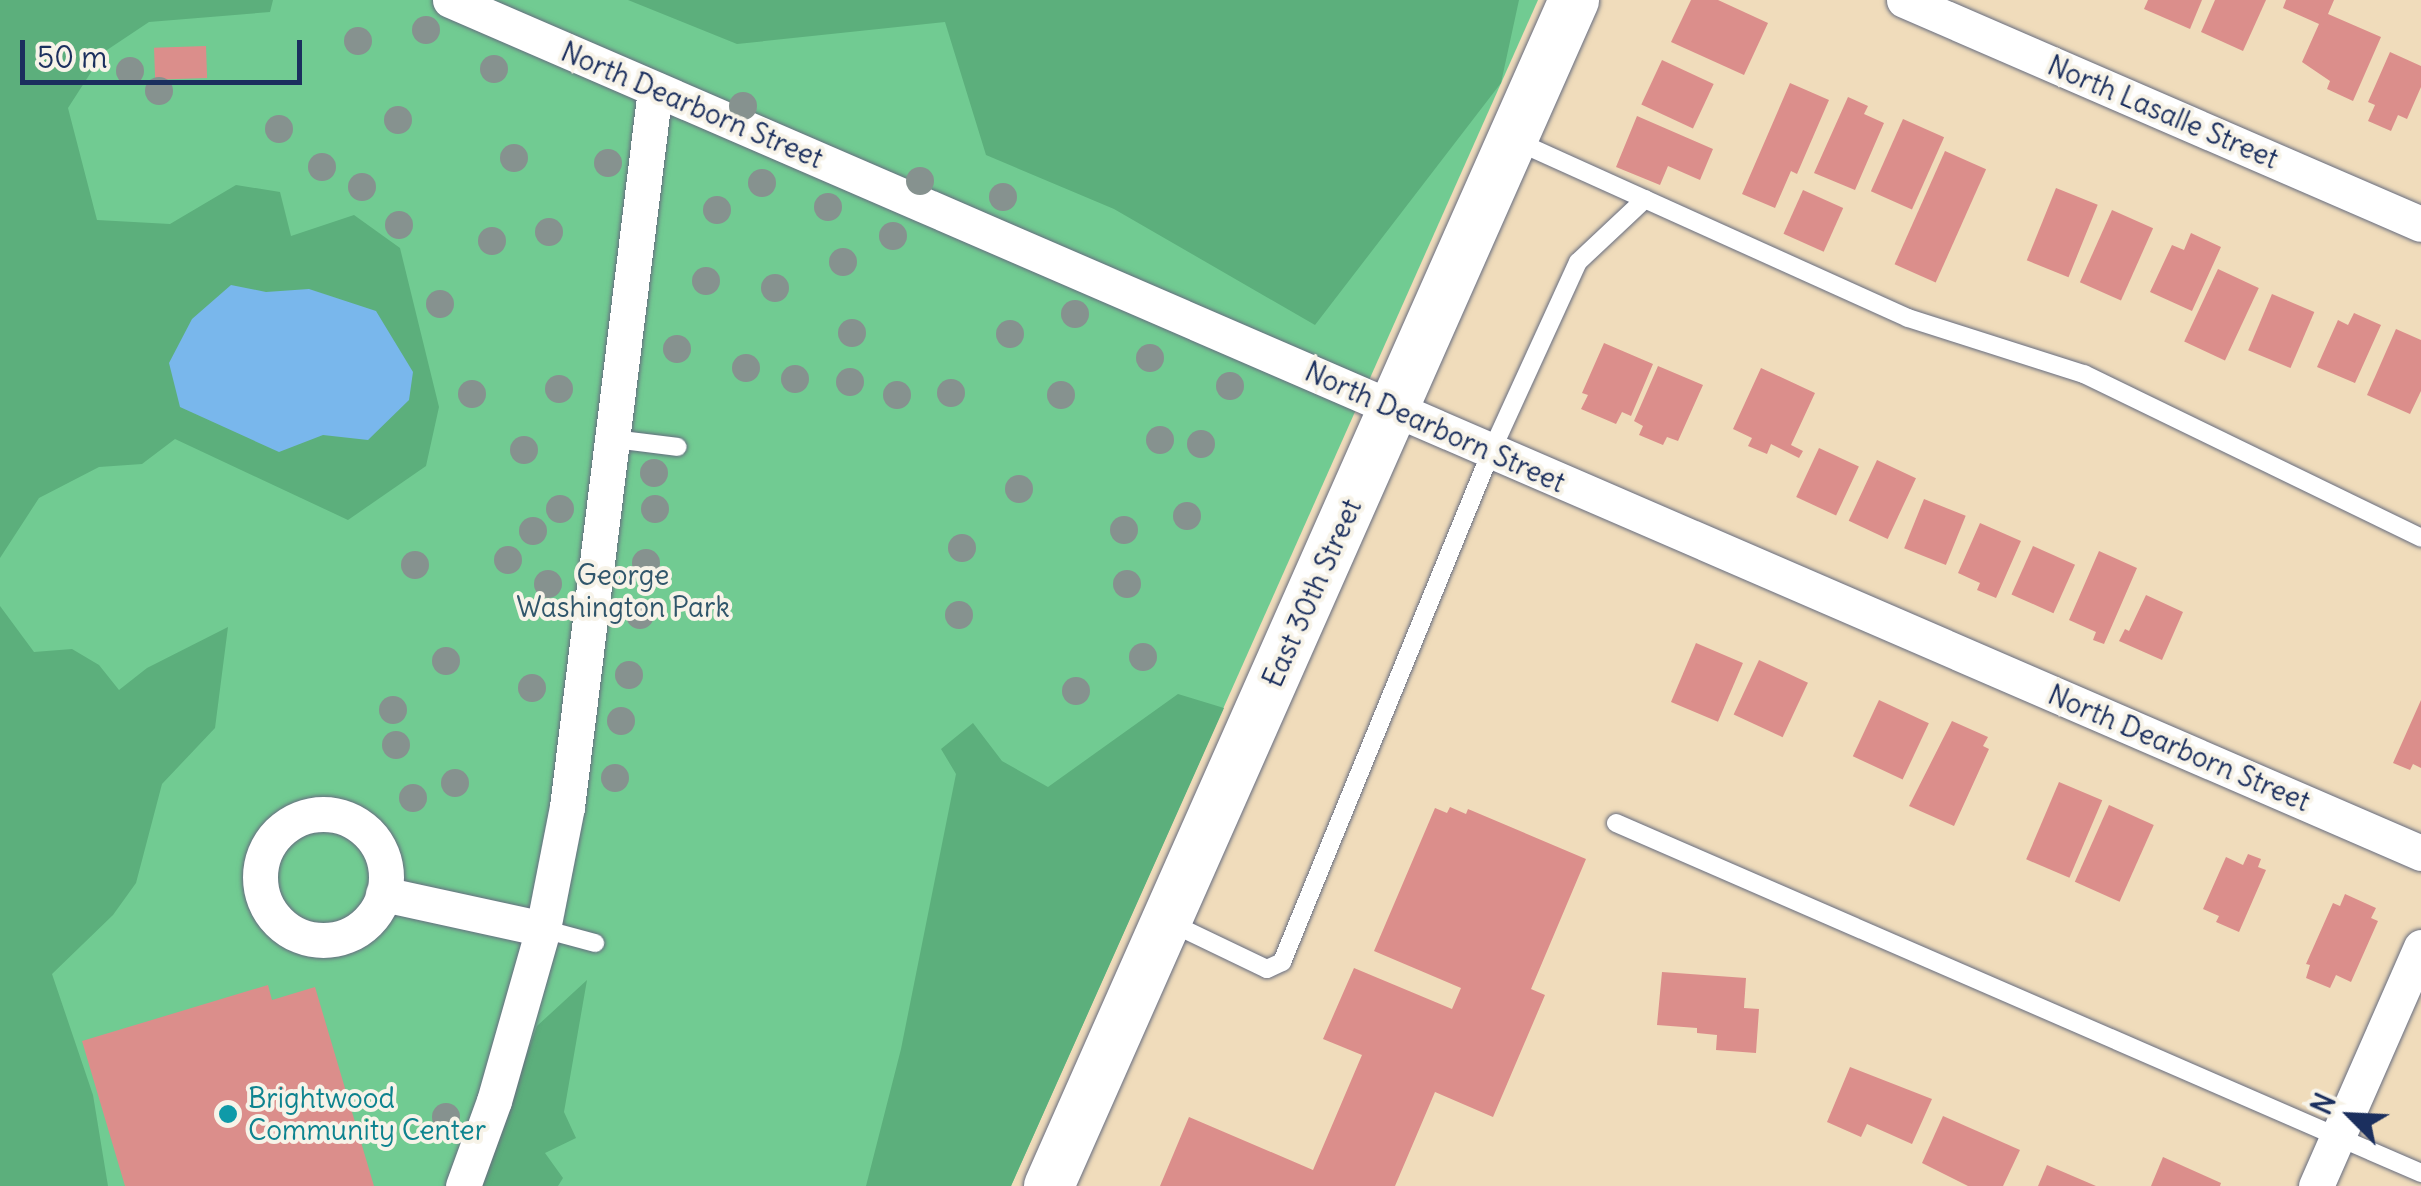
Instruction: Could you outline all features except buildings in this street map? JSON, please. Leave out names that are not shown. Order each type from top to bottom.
[{"type":"main road","name":"East 30th Street","points":[[1049,1186],[1574,0]]},
{"type":"street","name":"North Dearborn Street","points":[[450,0],[2421,852]]},
{"type":"street","name":"North Lasalle Street","points":[[1904,0],[2421,224]]},
{"type":"street","points":[[463,1186],[494,1100],[543,929],[579,738],[655,89]]},
{"type":"street","points":[[383,894],[543,929]]},
{"type":"street","points":[[2316,1186],[2421,947]]},
{"type":"lane","points":[[1512,139],[1908,318],[2084,374],[2421,538]]},
{"type":"lane","points":[[1166,921],[1267,968],[1282,962],[1491,452],[1578,262],[1644,199]]},
{"type":"lane","points":[[614,439],[678,447]]},
{"type":"lane","points":[[1616,823],[2421,1172]]},
{"type":"lane","points":[[543,929],[595,943]]},
{"type":"green space","name":"George Washington Park","points":[[0,0],[1538,0],[1011,1186],[0,1186]]},
{"type":"green space","points":[[0,0],[273,0],[270,12],[149,22],[104,52],[68,108],[97,220],[170,224],[236,185],[280,192],[291,236],[354,215],[400,248],[439,407],[426,466],[348,520],[175,439],[142,464],[99,467],[39,498],[0,558]]},
{"type":"green space","points":[[628,0],[1519,0],[1501,83],[1315,325],[1114,209],[986,155],[945,22],[737,44]]},
{"type":"green space","points":[[0,606],[34,652],[72,649],[99,665],[119,690],[147,668],[228,627],[215,728],[162,784],[136,883],[113,915],[52,974],[93,1095],[108,1186],[0,1186]]},
{"type":"green space","points":[[1178,694],[1224,708],[1011,1186],[866,1186],[901,1049],[956,774],[941,749],[973,723],[1002,761],[1048,787]]},
{"type":"green space","points":[[587,980],[564,1112],[576,1138],[545,1153],[563,1178],[558,1186],[479,1186],[537,1026]]},
{"type":"water","points":[[231,285],[266,292],[309,289],[376,311],[413,372],[409,400],[368,440],[323,435],[279,452],[180,407],[169,363],[192,319]]},
{"type":"place","name":"Brightwood Community Center","points":[[228,1114]]}]
